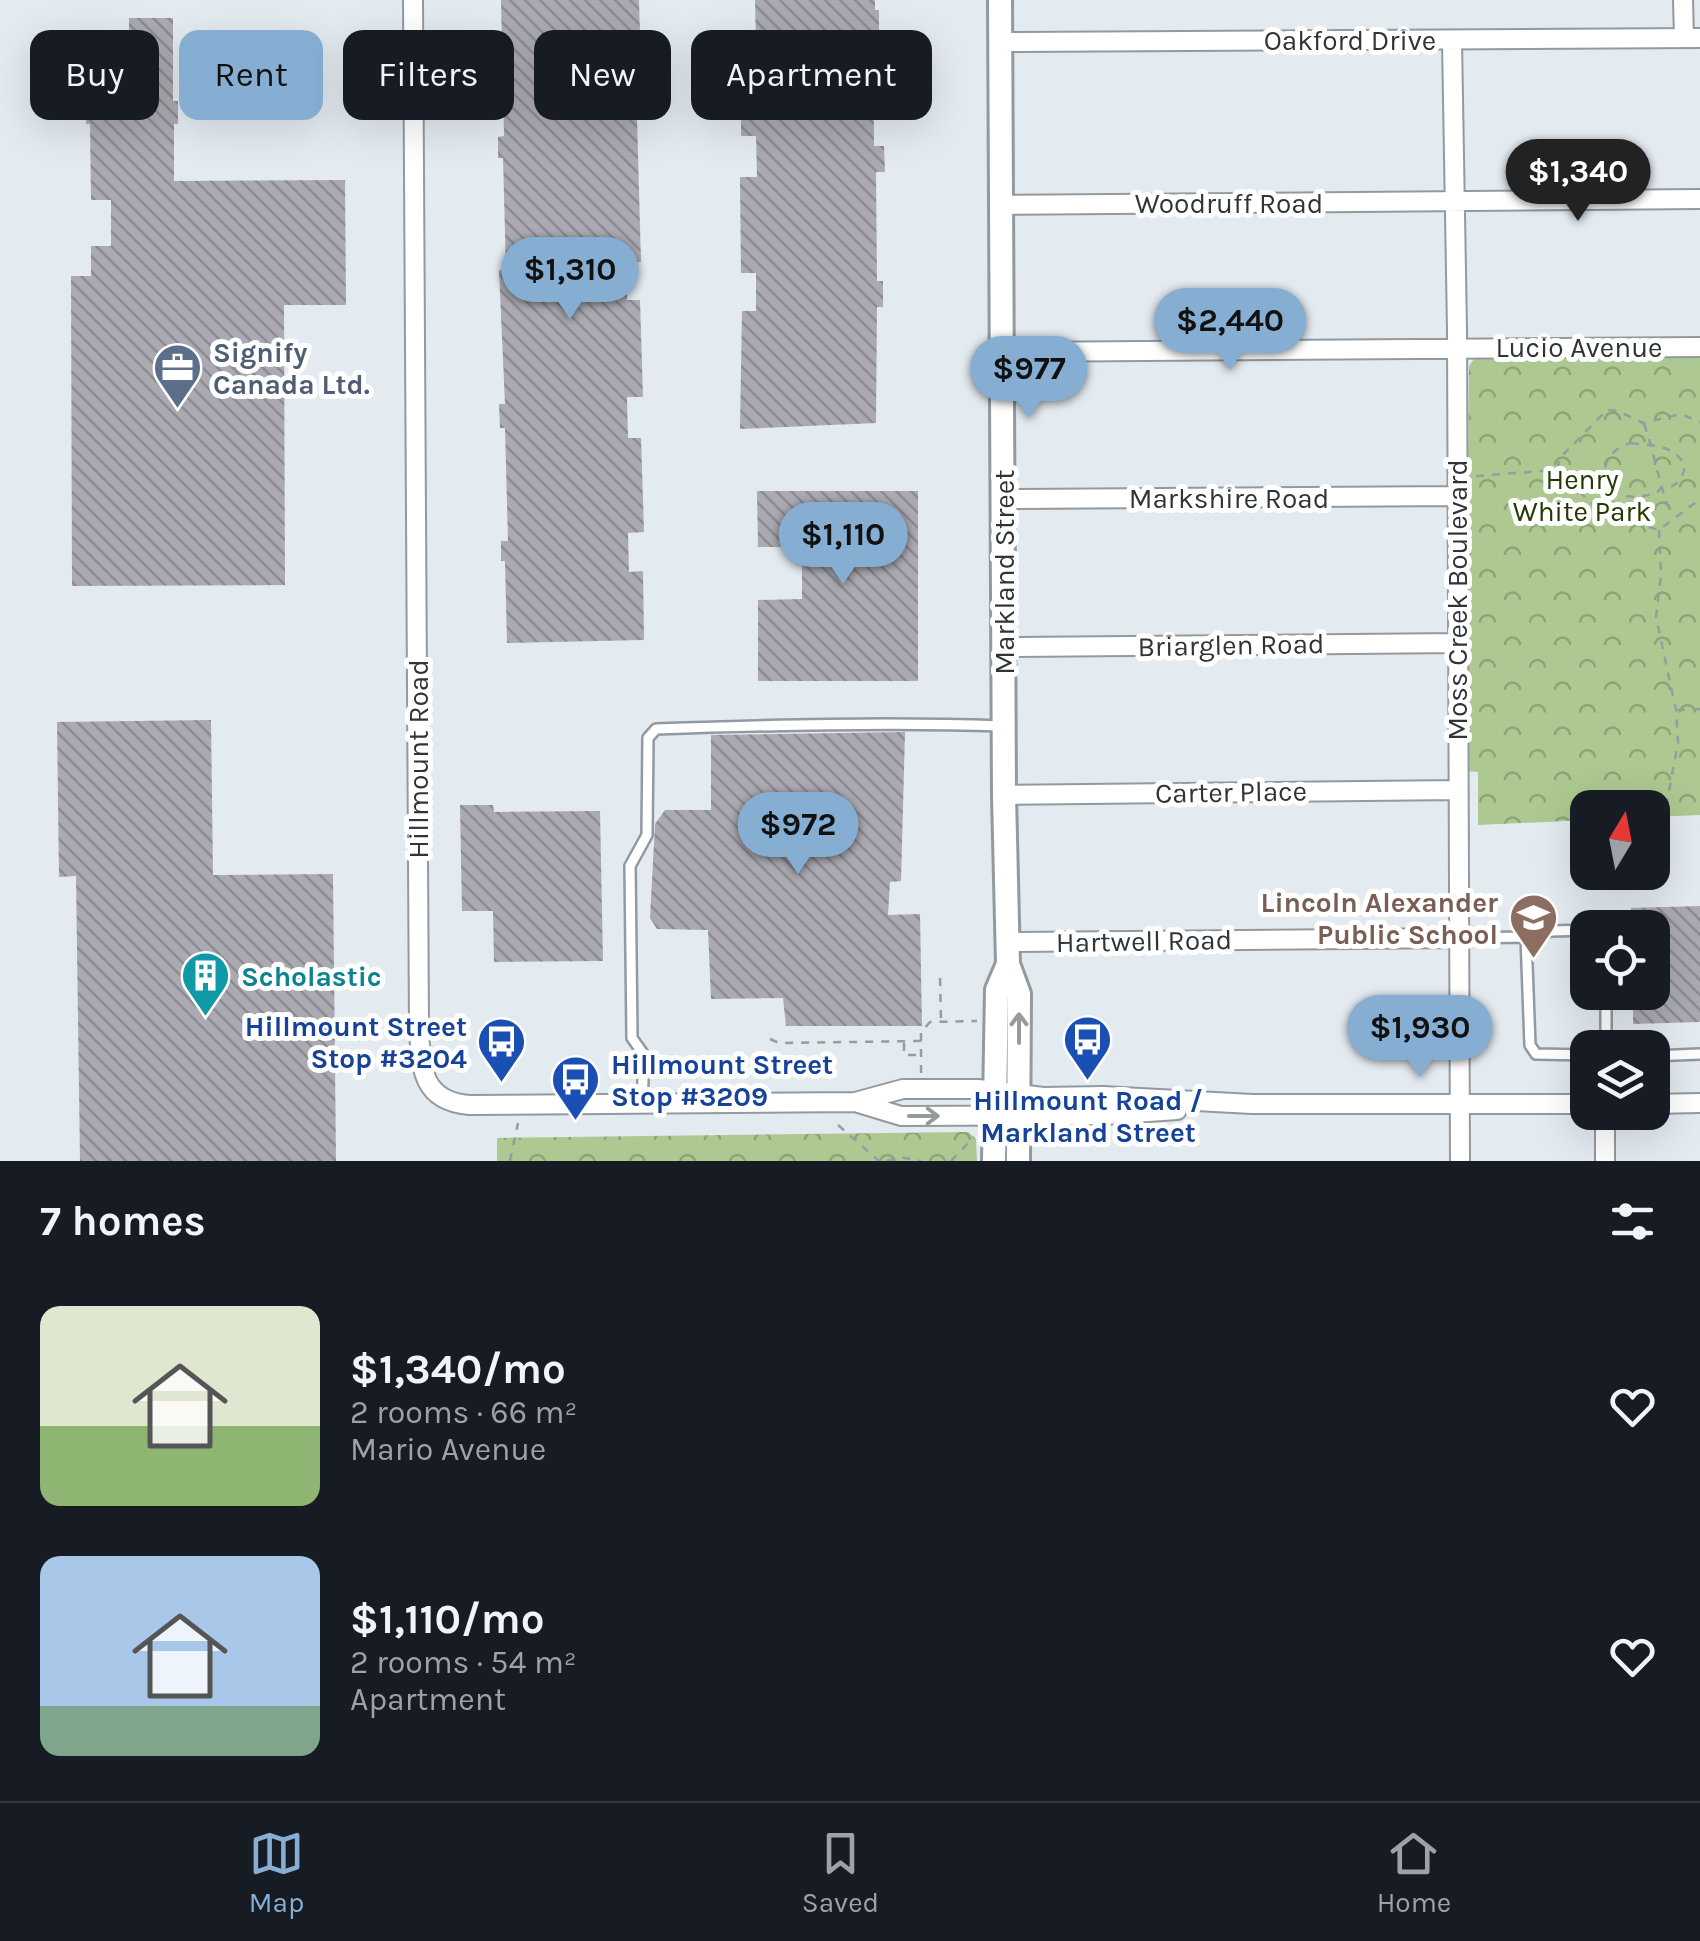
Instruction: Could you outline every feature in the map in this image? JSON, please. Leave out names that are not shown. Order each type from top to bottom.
[{"type":"street","name":"Hillmount Road","points":[[413,0],[419,1012],[423,1072],[438,1095],[462,1104],[854,1102],[902,1089],[1001,1110]]},
{"type":"street","name":"Markland Street","points":[[994,1161],[1019,994],[1008,953],[1004,795],[1000,0]]},
{"type":"street","points":[[1684,0],[1692,38]]},
{"type":"street","name":"Oakford Drive","points":[[1000,42],[1692,38]]},
{"type":"street","name":"Moss Creek Boulevard","points":[[1452,40],[1460,1161]]},
{"type":"street","name":"Woodruff Road","points":[[1001,205],[1700,199]]},
{"type":"street","name":"Lucio Avenue","points":[[1002,352],[1700,346]]},
{"type":"street","name":"Markshire Road","points":[[1003,499],[1456,496]]},
{"type":"street","name":"Briarglen Road","points":[[1004,647],[1458,643]]},
{"type":"street","name":"Carter Place","points":[[1004,795],[1458,790]]},
{"type":"street","name":"Hartwell Road","points":[[1008,953],[1460,938]]},
{"type":"street","name":"Hillmount Road","points":[[854,1102],[901,1116],[1001,1110],[1105,1114],[1252,1104],[1570,1104]]},
{"type":"street","points":[[1670,1104],[1700,1103]]},
{"type":"street","name":"Markland Street","points":[[1001,1110],[1018,1161]]},
{"type":"street","points":[[1605,1130],[1605,1161]]},
{"type":"lane","points":[[642,1104],[644,1055],[632,1038],[630,866],[647,835],[648,738],[656,729],[841,723],[1004,726]]},
{"type":"lane","points":[[1460,938],[1526,937],[1570,930]]},
{"type":"lane","points":[[1526,937],[1530,1044],[1536,1054],[1570,1055]]},
{"type":"lane","points":[[1670,1055],[1700,1054]]},
{"type":"path","points":[[1556,470],[1560,458],[1607,410],[1618,410],[1643,423],[1681,414],[1700,422]]},
{"type":"path","points":[[1643,423],[1674,519]]},
{"type":"path","points":[[1631,443],[1668,448],[1679,454],[1685,466],[1678,482],[1671,488],[1661,488],[1656,494],[1642,496],[1616,493],[1606,481],[1608,456],[1631,443]]},
{"type":"path","points":[[1465,478],[1556,470],[1602,513],[1659,530]]},
{"type":"path","points":[[1642,496],[1643,526]]},
{"type":"path","points":[[1659,530],[1700,499]]},
{"type":"path","points":[[1659,530],[1661,574],[1656,617],[1676,710],[1678,743],[1669,790]]},
{"type":"path","points":[[1676,710],[1700,709]]},
{"type":"path","points":[[940,978],[941,1021]]},
{"type":"path","points":[[921,1080],[921,1032],[930,1022],[978,1020]]},
{"type":"path","points":[[770,1038],[779,1042],[921,1041]]},
{"type":"path","points":[[904,1041],[904,1056],[921,1055]]},
{"type":"path","points":[[951,1161],[1001,1110]]},
{"type":"path","points":[[510,1161],[518,1124]]},
{"type":"path","points":[[838,1124],[879,1161]]},
{"type":"path","points":[[887,1161],[900,1157],[921,1161]]},
{"type":"green space","name":"Henry White Park","points":[[1700,354],[1700,815],[1670,816],[1670,790],[1570,790],[1570,821],[1478,825],[1478,772],[1463,768],[1469,761],[1468,524],[1463,518],[1462,472],[1468,466],[1469,366],[1482,357]]},
{"type":"green space","points":[[968,1132],[976,1139],[977,1161],[497,1161],[497,1138]]},
{"type":"building","points":[[501,0],[639,0],[640,30],[534,30],[534,120],[637,120],[641,262],[627,262],[627,300],[640,300],[643,397],[627,397],[628,438],[641,438],[644,532],[628,533],[629,572],[643,571],[644,640],[507,643],[505,561],[501,561],[501,541],[508,541],[505,428],[500,428],[499,404],[505,404],[499,270],[506,270],[503,158],[498,158],[498,137],[504,136],[504,120],[514,120],[514,30],[502,30]]},
{"type":"building","points":[[755,0],[875,0],[875,10],[879,10],[879,30],[756,30]]},
{"type":"building","name":"Signify Canada Ltd.","points":[[129,18],[173,18],[173,101],[178,101],[174,181],[345,180],[346,305],[284,305],[285,585],[72,586],[71,276],[91,276],[91,246],[111,246],[111,200],[91,200],[90,124],[86,120],[159,120],[159,30],[129,30]]},
{"type":"building","points":[[741,120],[874,120],[874,146],[884,146],[885,172],[876,172],[877,281],[883,281],[883,307],[877,307],[876,423],[740,429],[742,311],[756,311],[756,273],[741,273],[740,177],[757,177],[756,136],[741,136]]},
{"type":"building","points":[[757,491],[918,491],[918,681],[758,681],[758,600],[802,599],[802,547],[758,547]]},
{"type":"building","name":"Scholastic","points":[[211,720],[213,875],[333,874],[336,1161],[80,1161],[76,876],[59,877],[57,722]]},
{"type":"building","points":[[905,732],[901,881],[890,882],[888,915],[920,914],[922,1026],[786,1026],[783,998],[711,999],[708,930],[657,929],[650,918],[655,824],[665,810],[711,810],[711,735]]},
{"type":"building","points":[[460,805],[493,805],[494,812],[600,811],[603,961],[494,962],[493,911],[462,911]]},
{"type":"building","points":[[1700,906],[1700,1022],[1633,1024],[1633,1010],[1670,1010],[1670,910],[1631,908]]},
{"type":"place","name":"Signify Canada Ltd.","points":[[178,410]]},
{"type":"place","name":"Lincoln Alexander Public School","points":[[1533,960]]},
{"type":"place","name":"Scholastic","points":[[206,1018]]},
{"type":"place","name":"Hillmount Road / Markland Street","points":[[1088,1082]]},
{"type":"place","name":"Hillmount Street Stop #3204","points":[[502,1084]]},
{"type":"place","name":"Hillmount Street Stop #3209","points":[[576,1122]]}]
